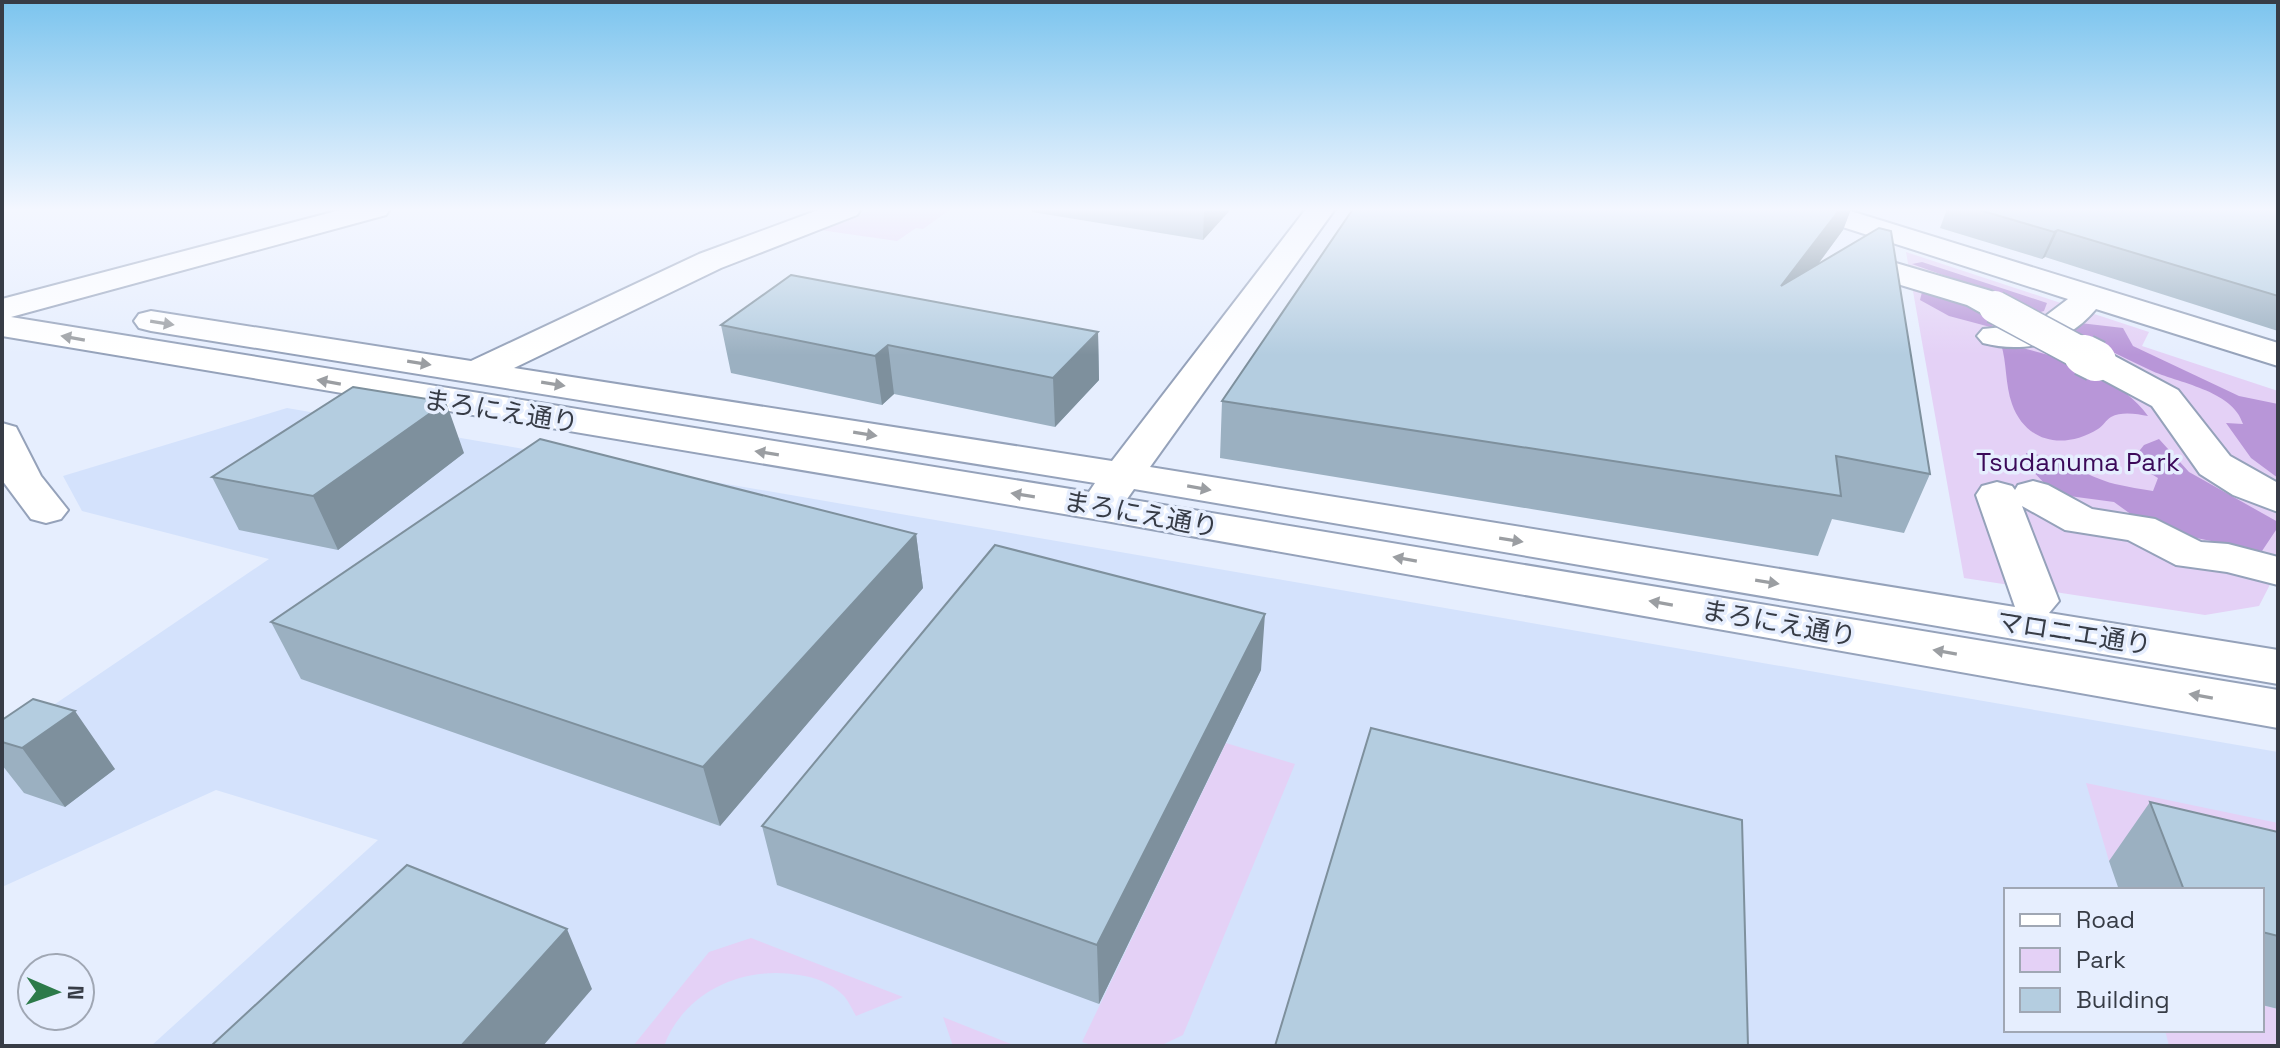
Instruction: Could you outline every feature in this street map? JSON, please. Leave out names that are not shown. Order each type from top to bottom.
[{"type":"street","points":[[8,309],[196,258]]},
{"type":"street","points":[[476,372],[718,258]]},
{"type":"street","points":[[1111,491],[1285,258]]},
{"type":"street","points":[[1970,258],[2278,355]]},
{"type":"street","points":[[1872,266],[1952,290],[1995,321],[2096,361],[2165,398],[2215,465],[2248,486],[2278,499]]},
{"type":"street","points":[[1995,321],[2044,334],[2082,305]]},
{"type":"street","name":"まろにえ通り","points":[[8,309],[476,372],[2278,709]]},
{"type":"street","name":"まろにえ通り","points":[[8,309],[449,402],[1111,491],[1898,604]]},
{"type":"street","points":[[2,435],[22,479],[46,510]]},
{"type":"street","points":[[2215,465],[2278,486]]},
{"type":"street","points":[[2035,601],[2015,495],[2081,521],[2139,528],[2192,555],[2228,558],[2278,571]]},
{"type":"street","name":"マロニエ通り","points":[[1898,604],[2269,659]]},
{"type":"shaded area","points":[[1922,262],[2047,303],[2044,311],[2034,314],[1996,294],[1912,264]]},
{"type":"shaded area","points":[[1922,292],[1973,306],[1994,328],[1949,316],[1920,300]]},
{"type":"shaded area","points":[[2080,323],[2123,328],[2133,346],[2239,396],[2278,404],[2278,478],[2251,458],[2226,423],[2243,424],[2228,403],[2203,389],[2161,375],[2067,327]]},
{"type":"shaded area","points":[[2001,344],[2082,367],[2119,388],[2148,416],[2115,415],[2098,429],[2072,439],[2060,441],[2036,435],[2018,417],[2012,404]]},
{"type":"shaded area","points":[[287,408],[2278,752],[2278,1046],[151,1046],[378,840],[216,790],[2,887],[2,740],[269,559],[82,511],[63,476]]},
{"type":"shaded area","points":[[2159,439],[2189,472],[2278,522],[2278,527],[2262,551],[2196,538],[2132,515],[2114,502],[2069,496],[2046,485],[2027,465],[2026,453],[2039,455],[2115,484],[2153,491],[2158,478],[2143,469],[2136,455],[2144,445]]},
{"type":"green space","name":"Tsudanuma Park","points":[[1907,258],[1924,258],[2149,332],[2142,346],[2278,391],[2278,569],[2259,606],[2205,615],[1964,578]]},
{"type":"green space","points":[[1226,743],[1295,764],[1183,1035],[1160,1046],[1095,1046],[1082,1042]]},
{"type":"green space","points":[[2086,783],[2278,823],[2278,903],[2264,892],[2264,888],[2109,861]]},
{"type":"green space","points":[[751,938],[903,997],[856,1016],[843,995],[822,981],[799,975],[757,974],[718,986],[701,997],[673,1027],[664,1046],[633,1046],[709,952]]},
{"type":"green space","points":[[2264,1006],[2278,1009],[2278,1046],[2169,1046],[2166,1032],[2264,1032]]},
{"type":"green space","points":[[943,1017],[1016,1046],[953,1046]]},
{"type":"building","points":[[1320,258],[1803,258],[1781,286],[1828,258],[1895,258],[1930,474],[1836,456],[1841,496],[1222,401]]},
{"type":"building","points":[[2151,258],[2278,258],[2278,296]]},
{"type":"building","points":[[791,275],[1098,332],[1053,378],[888,345],[875,356],[721,325]]},
{"type":"building","points":[[353,387],[446,402],[313,496],[212,477]]},
{"type":"building","points":[[540,439],[916,534],[703,767],[271,622]]},
{"type":"building","points":[[995,545],[1265,614],[1097,945],[762,826]]},
{"type":"building","points":[[33,699],[75,711],[22,748],[2,742],[2,720]]},
{"type":"building","points":[[1371,728],[1742,820],[1748,1046],[1275,1046]]},
{"type":"building","points":[[2150,802],[2278,832],[2278,936],[2264,932],[2264,888],[2183,888]]},
{"type":"building","points":[[407,865],[567,929],[461,1046],[211,1046]]}]
